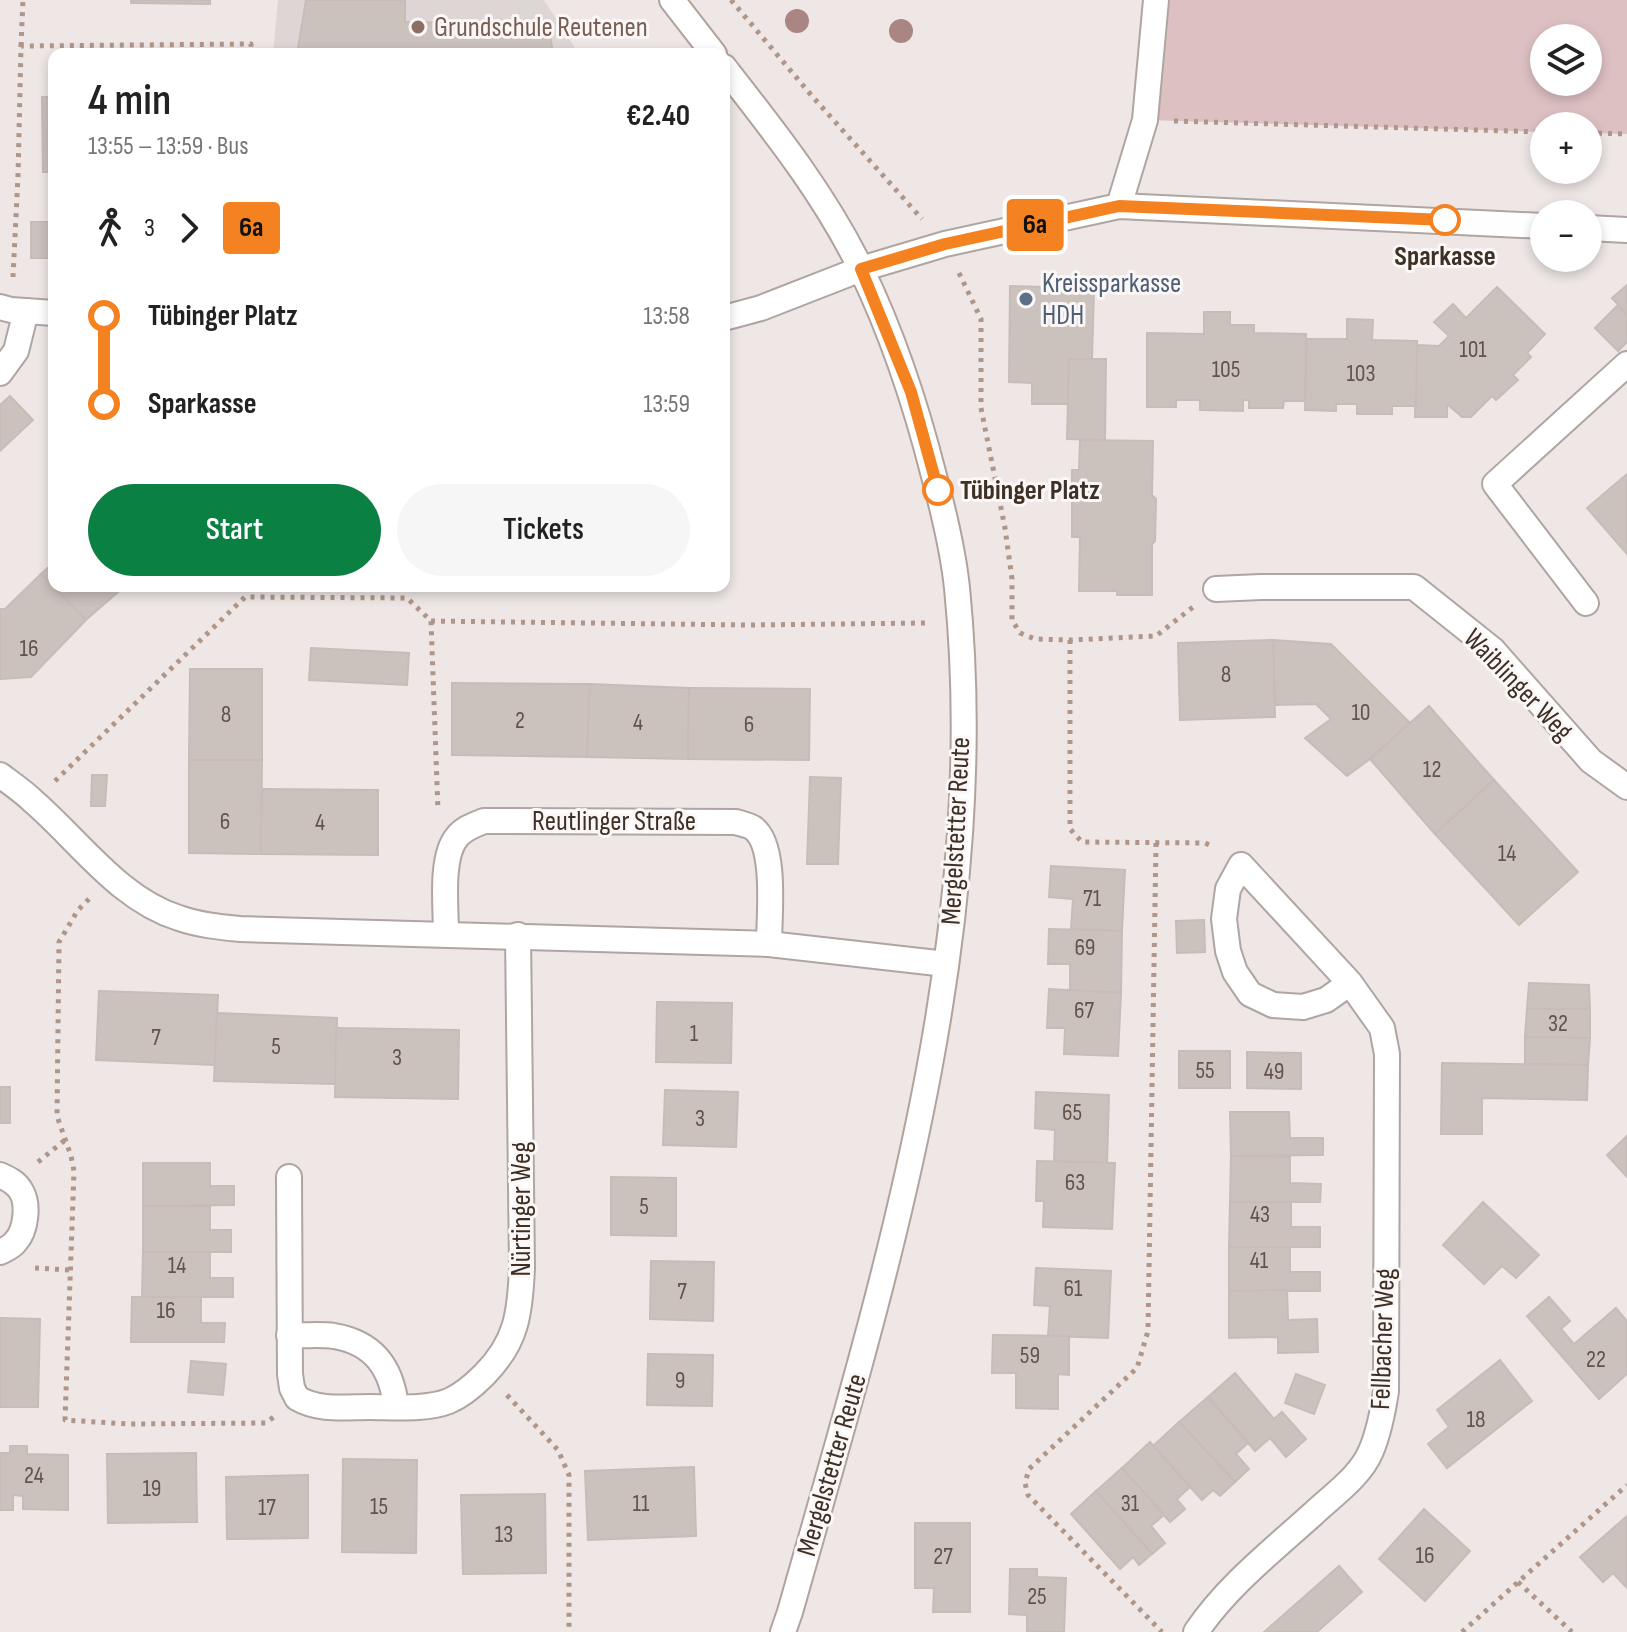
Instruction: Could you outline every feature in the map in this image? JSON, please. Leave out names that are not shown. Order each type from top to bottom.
[{"type":"street","points":[[672,0],[709,48]]},
{"type":"street","points":[[1119,206],[1145,120],[1156,0]]},
{"type":"street","name":"Mergelstetter Reute","points":[[730,75],[798,163],[831,213],[861,269],[911,392],[951,550],[957,588],[962,695],[960,825],[955,892],[921,1112],[878,1303],[783,1632]]},
{"type":"street","points":[[730,316],[761,308],[861,269],[945,244],[1119,206],[1530,225]]},
{"type":"street","points":[[1602,229],[1627,230]]},
{"type":"street","points":[[0,373],[16,351],[12,309],[48,312]]},
{"type":"street","points":[[1586,603],[1495,484],[1627,364]]},
{"type":"street","name":"Waiblinger Weg","points":[[1216,589],[1414,587],[1493,650],[1591,761],[1627,787]]},
{"type":"street","points":[[0,775],[34,802],[132,894],[177,918],[208,925],[240,929],[769,944],[946,964]]},
{"type":"street","name":"Reutlinger Straße","points":[[454,839],[467,827],[484,821],[736,822],[754,829],[766,845],[769,859],[769,944]]},
{"type":"street","points":[[446,933],[446,876],[448,855],[454,839]]},
{"type":"street","points":[[1241,865],[1228,889],[1224,919],[1228,951],[1235,972],[1250,994],[1273,1005],[1303,1007],[1326,1000],[1350,983]]},
{"type":"street","name":"Fellbacher Weg","points":[[1196,1632],[1210,1611],[1236,1584],[1353,1477],[1370,1453],[1381,1421],[1386,1391],[1387,1054],[1382,1028],[1350,983],[1241,865]]},
{"type":"street","name":"Nürtinger Weg","points":[[297,1398],[317,1407],[396,1407],[448,1401],[470,1389],[504,1352],[514,1329],[522,1268],[518,935]]},
{"type":"street","points":[[0,1175],[23,1192],[25,1207],[19,1239],[0,1252]]},
{"type":"street","points":[[289,1177],[290,1374],[297,1398]]},
{"type":"street","points":[[289,1335],[334,1336],[355,1342],[373,1353],[385,1366],[393,1385],[396,1407]]},
{"type":"path","points":[[12,309],[23,0]]},
{"type":"path","points":[[731,0],[812,96],[945,244],[981,319],[981,408],[1005,528],[1012,579],[1012,620],[1020,633],[1035,639],[1070,640],[1156,636],[1216,589]]},
{"type":"path","points":[[21,46],[251,44],[251,48]]},
{"type":"path","points":[[1145,120],[1530,132]]},
{"type":"path","points":[[1602,133],[1627,134]]},
{"type":"path","points":[[245,592],[245,597]]},
{"type":"path","points":[[34,802],[245,597],[407,598],[431,621],[748,625],[959,622]]},
{"type":"path","points":[[431,621],[438,810],[442,827],[454,839]]},
{"type":"path","points":[[1070,640],[1070,829],[1082,842],[1205,843],[1228,853],[1241,865]]},
{"type":"path","points":[[1156,843],[1148,1331],[1137,1368],[1029,1469],[1025,1483],[1028,1495],[1162,1632]]},
{"type":"path","points":[[112,878],[78,910],[59,942],[57,1116],[74,1171],[65,1420],[128,1424],[266,1423],[297,1398]]},
{"type":"path","points":[[486,1373],[558,1450],[569,1475],[569,1632]]},
{"type":"path","points":[[1462,1632],[1627,1485]]},
{"type":"path","points":[[1518,1582],[1572,1632]]},
{"type":"shaded area","name":"Grundschule Reutenen","points":[[278,0],[544,0],[575,48],[274,48]]},
{"type":"shaded area","points":[[1156,0],[1627,0],[1627,134],[1602,133],[1602,112],[1530,112],[1530,132],[1145,120]]},
{"type":"building","points":[[131,0],[210,0],[210,4],[131,3]]},
{"type":"building","points":[[306,0],[405,0],[405,22],[518,24],[520,20],[548,21],[552,48],[298,48]]},
{"type":"building","points":[[42,97],[48,97],[48,172],[43,172]]},
{"type":"building","points":[[31,222],[48,222],[48,258],[31,258]]},
{"type":"building","points":[[1627,285],[1627,312],[1626,313],[1612,298]]},
{"type":"building","points":[[1010,286],[1094,288],[1092,359],[1069,359],[1068,404],[1032,404],[1032,383],[1009,382]]},
{"type":"building","points":[[1497,287],[1545,334],[1527,353],[1531,357],[1513,375],[1518,380],[1496,400],[1492,396],[1471,417],[1462,417],[1447,404],[1447,417],[1415,417],[1417,345],[1439,346],[1449,336],[1434,322],[1453,304],[1466,318]]},
{"type":"building","points":[[1617,306],[1627,315],[1627,342],[1618,351],[1595,328]]},
{"type":"building","points":[[1204,312],[1230,312],[1230,325],[1254,325],[1254,333],[1306,334],[1305,401],[1284,401],[1283,408],[1249,408],[1249,400],[1243,400],[1243,411],[1200,410],[1200,400],[1176,400],[1176,407],[1147,407],[1147,333],[1204,334]]},
{"type":"building","points":[[1347,319],[1373,320],[1372,340],[1417,341],[1416,406],[1392,406],[1392,414],[1357,414],[1357,404],[1336,404],[1336,411],[1305,410],[1307,339],[1347,339]]},
{"type":"building","points":[[1069,359],[1106,359],[1105,440],[1067,439]]},
{"type":"building","points":[[10,396],[33,420],[0,451],[0,405]]},
{"type":"building","points":[[1080,440],[1153,441],[1152,495],[1156,499],[1152,595],[1079,591],[1080,537],[1072,537],[1072,470],[1079,470]]},
{"type":"building","points":[[1627,474],[1627,554],[1587,508]]},
{"type":"building","points":[[48,568],[48,581],[41,574]]},
{"type":"building","points":[[41,574],[48,581],[48,592],[59,592],[86,620],[31,677],[0,679],[0,609],[5,609]]},
{"type":"building","points":[[59,592],[118,592],[86,620]]},
{"type":"building","points":[[1273,640],[1331,644],[1410,723],[1347,776],[1305,738],[1331,719],[1316,704],[1275,705]]},
{"type":"building","points":[[1273,640],[1275,717],[1180,720],[1178,643]]},
{"type":"building","points":[[311,648],[409,653],[407,685],[309,680]]},
{"type":"building","points":[[190,669],[262,669],[262,760],[189,760]]},
{"type":"building","points":[[452,683],[590,684],[587,757],[452,755]]},
{"type":"building","points":[[590,684],[689,688],[688,759],[587,757]]},
{"type":"building","points":[[689,688],[810,689],[809,760],[688,759]]},
{"type":"building","points":[[1429,706],[1494,780],[1435,834],[1370,759]]},
{"type":"building","points":[[189,760],[262,760],[261,854],[189,853]]},
{"type":"building","points":[[92,775],[107,775],[105,806],[91,806]]},
{"type":"building","points":[[810,777],[841,778],[838,864],[807,864]]},
{"type":"building","points":[[1494,780],[1578,872],[1519,925],[1435,834]]},
{"type":"building","points":[[262,789],[378,790],[378,855],[261,854]]},
{"type":"building","points":[[1051,866],[1125,870],[1122,931],[1071,929],[1073,899],[1049,897]]},
{"type":"building","points":[[1204,920],[1205,952],[1177,953],[1176,921]]},
{"type":"building","points":[[1049,929],[1122,931],[1121,993],[1070,990],[1070,964],[1048,964]]},
{"type":"building","points":[[1529,983],[1589,985],[1590,1009],[1527,1009]]},
{"type":"building","points":[[1049,989],[1121,993],[1118,1056],[1064,1054],[1065,1028],[1047,1028]]},
{"type":"building","points":[[99,991],[218,995],[215,1065],[96,1060]]},
{"type":"building","points":[[657,1002],[732,1003],[731,1063],[656,1062]]},
{"type":"building","points":[[1527,1009],[1590,1009],[1590,1038],[1525,1037]]},
{"type":"building","points":[[217,1013],[337,1018],[336,1084],[214,1081]]},
{"type":"building","points":[[336,1028],[459,1030],[458,1099],[335,1097]]},
{"type":"building","points":[[1525,1037],[1590,1038],[1588,1065],[1525,1064]]},
{"type":"building","points":[[1179,1051],[1230,1051],[1230,1088],[1179,1088]]},
{"type":"building","points":[[1247,1052],[1301,1053],[1301,1089],[1247,1088]]},
{"type":"building","points":[[1442,1063],[1588,1065],[1587,1100],[1482,1098],[1482,1134],[1441,1134]]},
{"type":"building","points":[[0,1087],[10,1087],[10,1123],[0,1123]]},
{"type":"building","points":[[665,1090],[738,1092],[736,1147],[663,1145]]},
{"type":"building","points":[[1036,1092],[1109,1095],[1107,1163],[1054,1161],[1055,1130],[1035,1128]]},
{"type":"building","points":[[1230,1112],[1289,1112],[1290,1138],[1323,1138],[1323,1155],[1231,1156]]},
{"type":"building","points":[[1627,1136],[1627,1177],[1607,1155]]},
{"type":"building","points":[[1231,1156],[1290,1157],[1290,1183],[1321,1184],[1320,1202],[1230,1202]]},
{"type":"building","points":[[1037,1161],[1115,1163],[1112,1229],[1043,1227],[1044,1201],[1036,1201]]},
{"type":"building","points":[[143,1163],[210,1163],[210,1186],[234,1186],[234,1205],[143,1206]]},
{"type":"building","points":[[611,1177],[676,1178],[676,1236],[611,1235]]},
{"type":"building","points":[[1230,1202],[1291,1202],[1291,1227],[1320,1227],[1320,1247],[1229,1247]]},
{"type":"building","points":[[1483,1202],[1539,1255],[1516,1278],[1502,1266],[1484,1284],[1443,1245]]},
{"type":"building","points":[[143,1206],[210,1206],[210,1230],[231,1230],[231,1252],[143,1252]]},
{"type":"building","points":[[1229,1247],[1290,1247],[1290,1272],[1320,1272],[1320,1291],[1229,1291]]},
{"type":"building","points":[[143,1252],[210,1252],[210,1278],[233,1278],[233,1297],[142,1297]]},
{"type":"building","points":[[651,1261],[714,1262],[713,1321],[650,1319]]},
{"type":"building","points":[[1036,1268],[1111,1271],[1108,1338],[1048,1336],[1050,1306],[1034,1305]]},
{"type":"building","points":[[1287,1290],[1288,1320],[1317,1319],[1318,1352],[1278,1353],[1278,1337],[1229,1338],[1229,1291]]},
{"type":"building","points":[[132,1297],[201,1297],[201,1323],[225,1323],[224,1342],[131,1342]]},
{"type":"building","points":[[1549,1297],[1570,1321],[1561,1329],[1574,1344],[1616,1308],[1627,1321],[1627,1374],[1599,1399],[1527,1316]]},
{"type":"building","points":[[0,1318],[40,1319],[38,1407],[0,1407]]},
{"type":"building","points":[[993,1335],[1069,1336],[1069,1375],[1058,1374],[1058,1409],[1016,1408],[1016,1373],[992,1373]]},
{"type":"building","points":[[648,1354],[713,1355],[712,1406],[647,1405]]},
{"type":"building","points":[[1500,1360],[1532,1401],[1447,1468],[1428,1444],[1449,1427],[1437,1410]]},
{"type":"building","points":[[191,1361],[226,1364],[223,1395],[188,1392]]},
{"type":"building","points":[[1235,1373],[1274,1419],[1282,1412],[1306,1439],[1286,1457],[1270,1438],[1255,1451],[1208,1397]]},
{"type":"building","points":[[1296,1374],[1325,1385],[1314,1414],[1285,1403]]},
{"type":"building","points":[[1208,1397],[1248,1443],[1236,1454],[1249,1469],[1235,1482],[1179,1422]]},
{"type":"building","points":[[1179,1422],[1235,1482],[1220,1496],[1213,1490],[1202,1500],[1153,1446]]},
{"type":"building","points":[[1150,1442],[1190,1487],[1177,1499],[1185,1509],[1170,1522],[1122,1468]]},
{"type":"building","points":[[10,1446],[27,1446],[27,1454],[68,1455],[68,1510],[23,1509],[23,1496],[13,1495],[13,1510],[0,1510],[0,1453],[10,1453]]},
{"type":"building","points":[[196,1453],[197,1522],[108,1523],[107,1454]]},
{"type":"building","points":[[343,1459],[417,1460],[416,1553],[342,1552]]},
{"type":"building","points":[[694,1467],[696,1536],[588,1540],[585,1471]]},
{"type":"building","points":[[1122,1468],[1164,1515],[1151,1526],[1165,1543],[1152,1554],[1096,1491]]},
{"type":"building","points":[[308,1475],[308,1538],[227,1539],[226,1477]]},
{"type":"building","points":[[1096,1491],[1152,1554],[1139,1565],[1133,1557],[1120,1569],[1071,1514]]},
{"type":"building","points":[[545,1494],[546,1573],[463,1574],[461,1495]]},
{"type":"building","points":[[1424,1509],[1470,1551],[1425,1601],[1379,1559]]},
{"type":"building","points":[[1627,1516],[1627,1588],[1613,1573],[1603,1582],[1580,1557]]},
{"type":"building","points":[[915,1523],[970,1523],[970,1612],[933,1612],[934,1588],[915,1588]]},
{"type":"building","points":[[1339,1566],[1362,1592],[1317,1632],[1264,1632]]},
{"type":"building","points":[[1010,1569],[1037,1569],[1037,1577],[1066,1578],[1064,1632],[1027,1632],[1027,1615],[1009,1614]]},
{"type":"bus line","name":"6a","points":[[938,490],[911,392],[861,269],[945,244],[1119,206],[1445,220]]},
{"type":"place","name":"Grundschule Reutenen","points":[[418,27]]},
{"type":"place","name":"Sparkasse","points":[[1445,220]]},
{"type":"place","name":"Kreissparkasse HDH","points":[[1026,299]]},
{"type":"place","name":"Tübinger Platz","points":[[938,490]]}]
